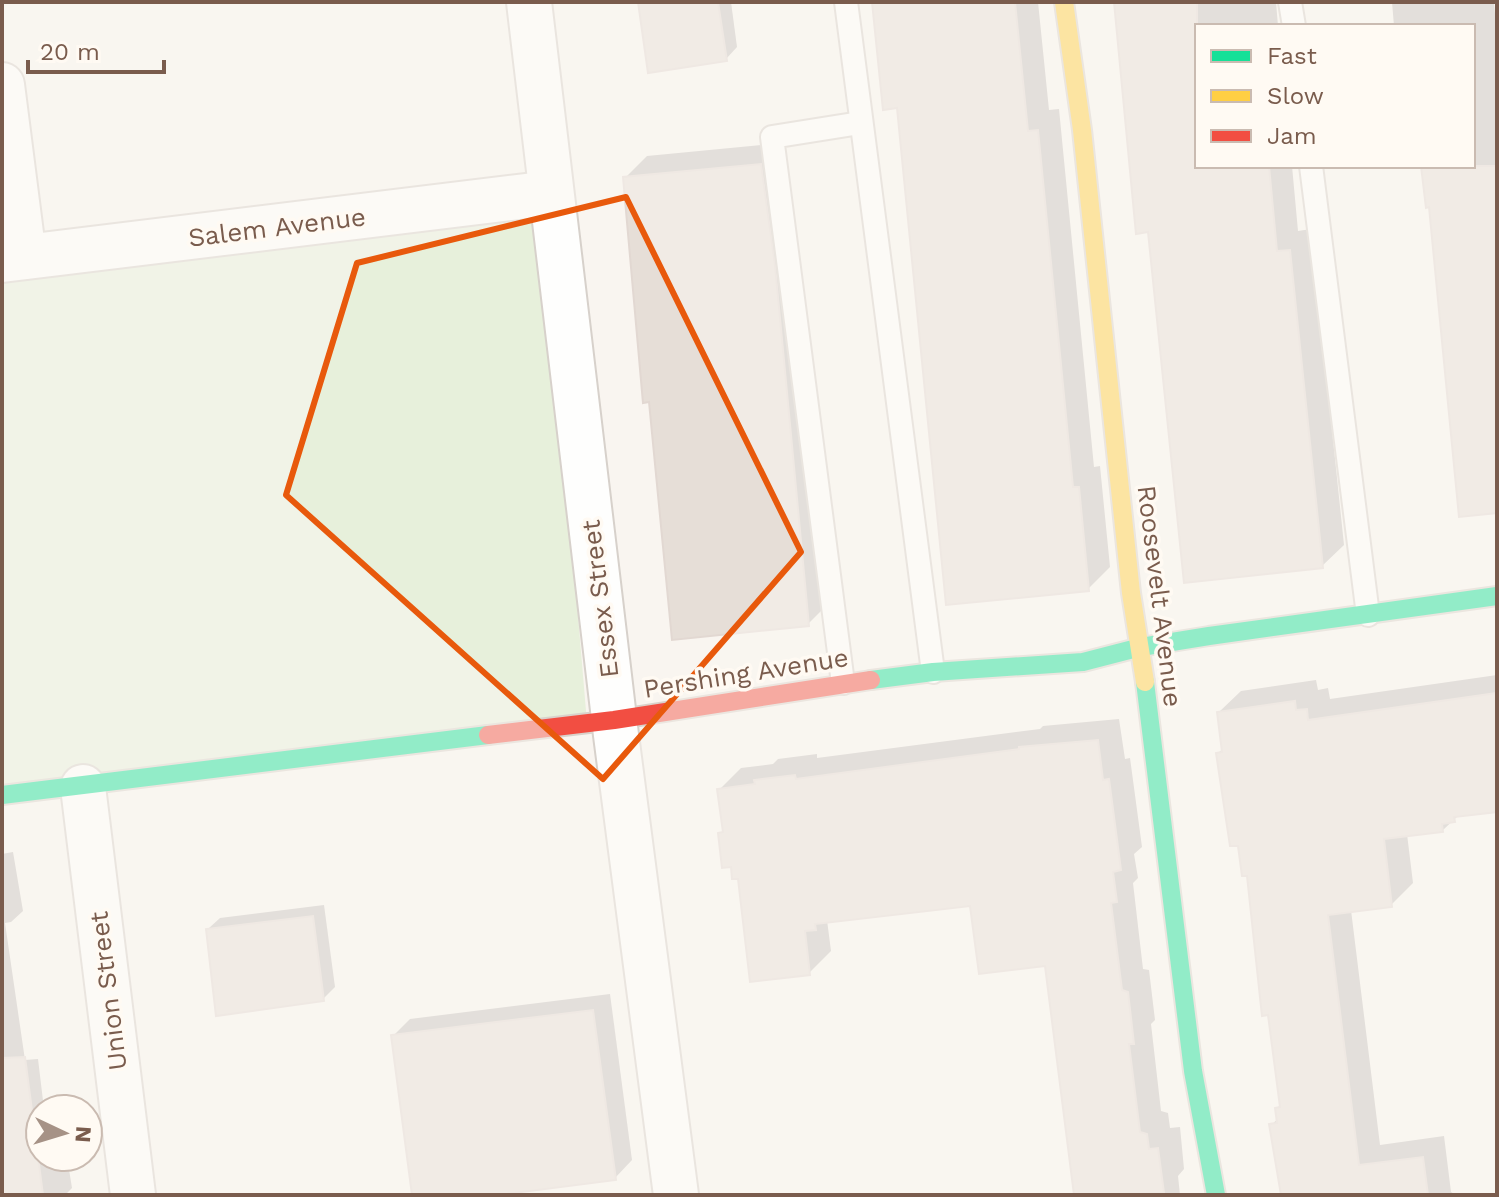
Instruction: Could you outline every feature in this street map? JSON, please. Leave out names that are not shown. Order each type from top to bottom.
[{"type":"street","name":"Essex Street","points":[[529,2],[614,720],[676,1195]]},
{"type":"street","name":"Roosevelt Avenue","points":[[1064,2],[1082,130],[1131,593],[1141,647],[1193,1071],[1216,1195]]},
{"type":"street","points":[[2,85],[13,259]]},
{"type":"street","name":"Salem Avenue","points":[[13,259],[551,193]]},
{"type":"street","name":"Pershing Avenue","points":[[2,795],[614,720],[843,683],[933,672],[1083,662],[1141,647],[1497,596]]},
{"type":"street","name":"Union Street","points":[[83,787],[133,1195]]},
{"type":"lane","points":[[846,2],[933,672]]},
{"type":"lane","points":[[1290,2],[1294,24]]},
{"type":"lane","points":[[843,683],[772,137],[860,123]]},
{"type":"lane","points":[[1311,168],[1368,615]]},
{"type":"highlighted area","points":[[626,197],[801,552],[603,779],[286,495],[357,263]]},
{"type":"green space","points":[[542,187],[587,723],[2,793],[2,252]]},
{"type":"building","points":[[638,2],[718,2],[727,61],[648,73]]},
{"type":"building","points":[[872,2],[1015,2],[1028,131],[1038,130],[1073,487],[1079,487],[1089,591],[946,605],[897,108],[883,110]]},
{"type":"building","points":[[1114,2],[1197,2],[1195,168],[1269,168],[1277,251],[1290,250],[1323,568],[1184,583],[1148,232],[1136,234]]},
{"type":"building","points":[[761,164],[775,265],[809,626],[672,640],[649,402],[643,403],[623,177]]},
{"type":"building","points":[[1497,166],[1497,513],[1459,517],[1429,207],[1426,208],[1421,168]]},
{"type":"building","points":[[1497,693],[1497,812],[1454,817],[1455,822],[1442,824],[1443,832],[1384,839],[1392,907],[1328,915],[1359,1165],[1423,1157],[1428,1195],[1281,1195],[1269,1124],[1277,1123],[1275,1108],[1280,1107],[1268,1015],[1262,1016],[1247,876],[1242,876],[1238,846],[1230,846],[1216,753],[1222,752],[1217,712],[1295,701],[1296,710],[1307,709],[1308,720]]},
{"type":"building","points":[[1098,740],[1103,780],[1109,779],[1121,870],[1113,872],[1117,902],[1111,903],[1122,990],[1128,992],[1134,1044],[1129,1044],[1140,1132],[1147,1134],[1149,1149],[1158,1148],[1164,1193],[1074,1195],[1045,966],[979,974],[970,906],[815,924],[816,930],[805,931],[810,975],[750,982],[738,879],[732,879],[731,867],[722,868],[718,833],[723,832],[717,789],[755,784],[754,780],[795,775],[796,779],[1019,747]]},
{"type":"building","points":[[313,916],[324,1001],[216,1016],[206,929]]},
{"type":"building","points":[[593,1010],[616,1180],[499,1195],[412,1195],[391,1035]]},
{"type":"building","points":[[25,1057],[30,1093],[24,1093],[24,1173],[40,1173],[43,1195],[2,1195],[2,1058]]},
{"type":"traffic: fast","points":[[871,680],[933,672],[1083,662],[1141,647],[1209,636],[1497,596]]},
{"type":"traffic: fast","points":[[1145,682],[1193,1071],[1216,1195]]},
{"type":"traffic: fast","points":[[2,795],[488,735]]},
{"type":"traffic: slow","points":[[1064,2],[1082,130],[1131,593],[1145,682]]},
{"type":"traffic: jam","points":[[488,735],[614,720],[871,680]]}]
